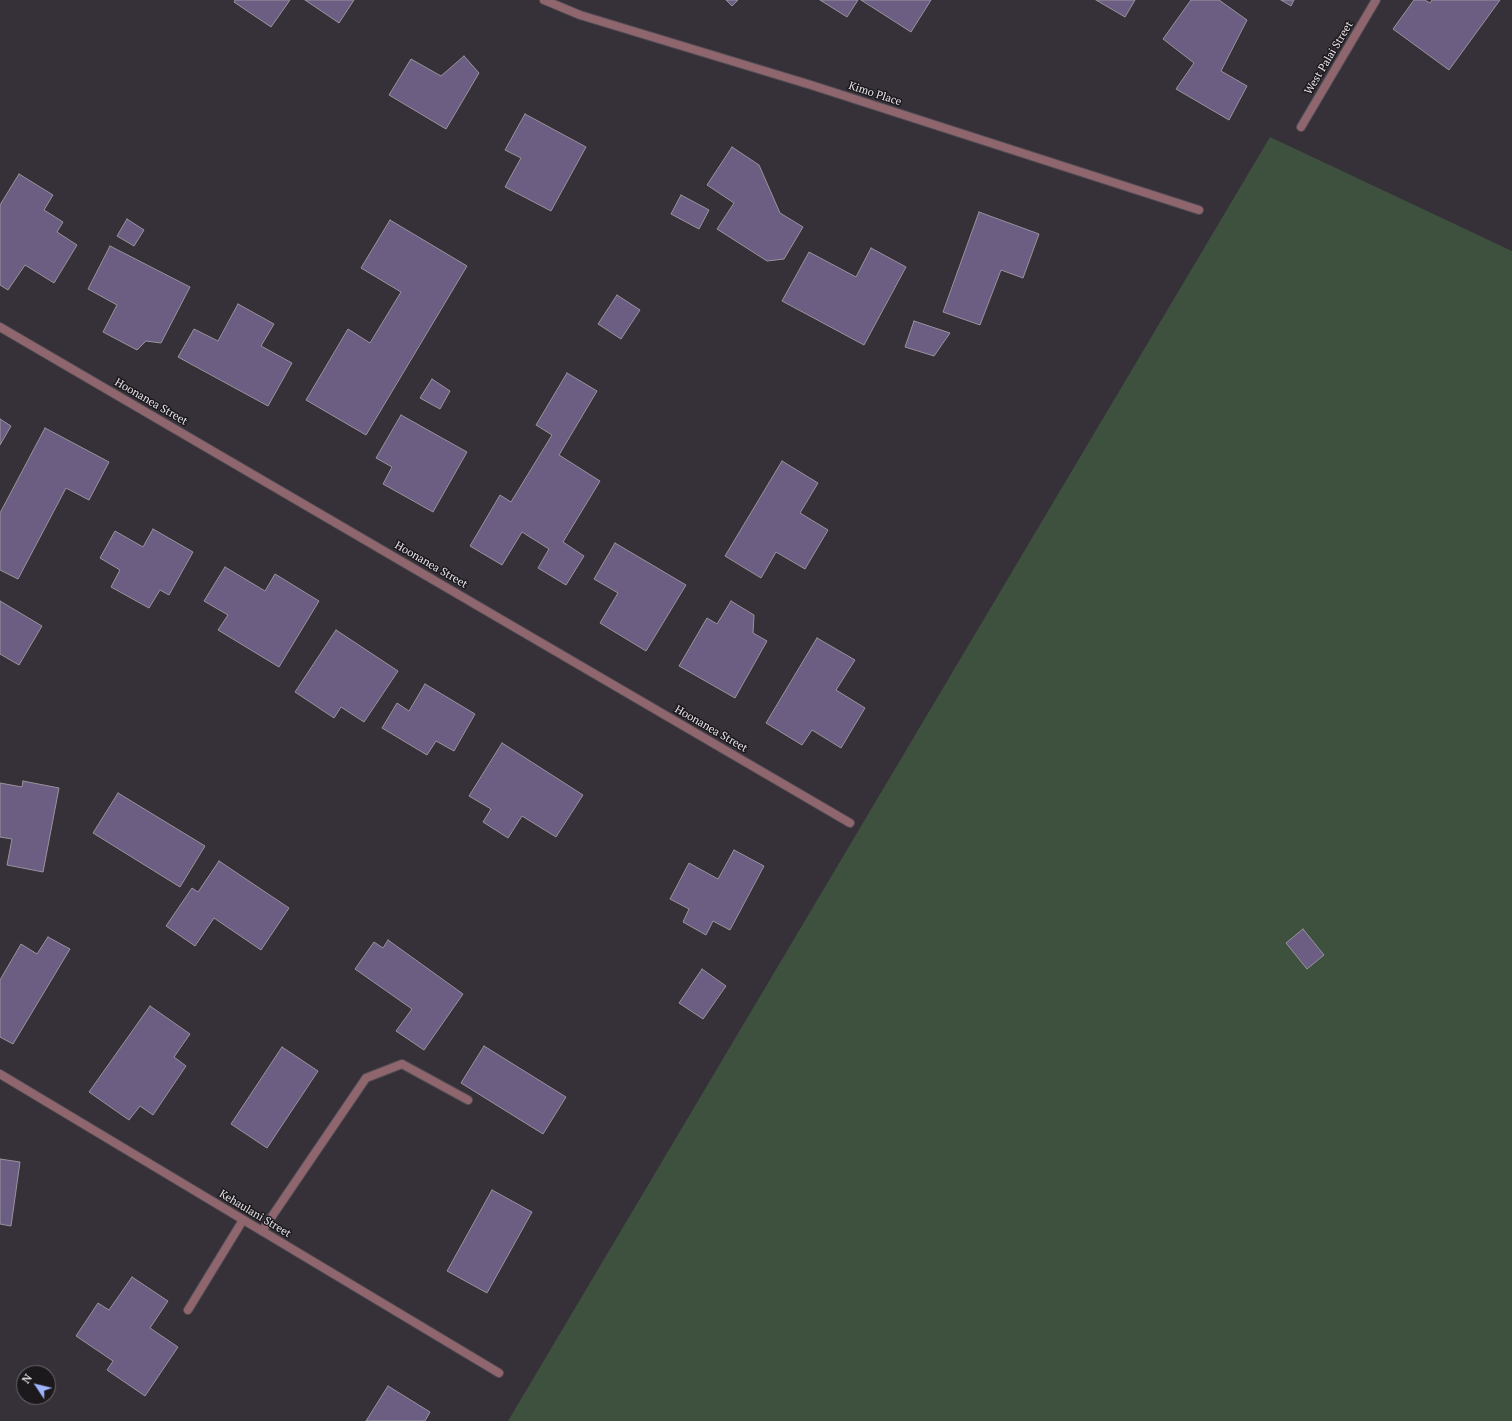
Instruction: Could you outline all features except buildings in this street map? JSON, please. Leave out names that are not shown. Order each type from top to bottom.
[{"type":"street","name":"Kimo Place","points":[[544,0],[580,16],[812,85],[1199,210]]},
{"type":"street","name":"West Palai Street","points":[[1301,127],[1376,0]]},
{"type":"street","name":"Hoonanea Street","points":[[0,327],[850,823]]},
{"type":"street","points":[[262,1231],[366,1078],[402,1064],[468,1100]]},
{"type":"street","name":"Kehaulani Street","points":[[0,1074],[499,1374]]},
{"type":"street","points":[[188,1310],[243,1220]]},
{"type":"green space","points":[[1270,137],[1512,251],[1512,1421],[508,1421]]}]
